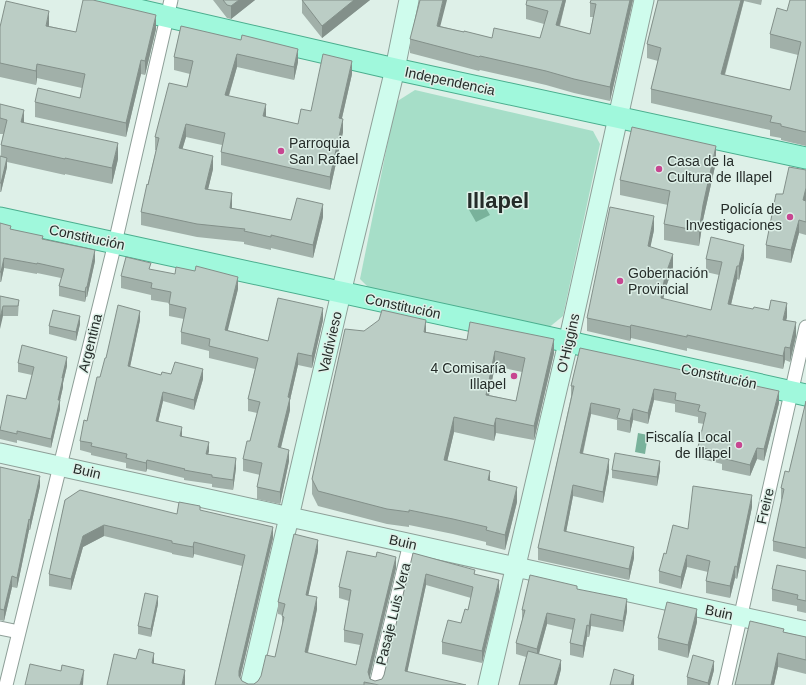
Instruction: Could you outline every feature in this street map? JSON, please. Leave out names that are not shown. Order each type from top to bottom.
[{"type":"main road","name":"Independencia","points":[[95,0],[169,8],[395,69],[806,158]]},
{"type":"main road","name":"Constitución","points":[[0,218],[799,394]]},
{"type":"street","name":"Valdivieso","points":[[250,685],[341,293],[395,69],[409,0]]},
{"type":"street","name":"O'Higgins","points":[[488,685],[517,567],[644,0]]},
{"type":"street","name":"Argentina","points":[[6,685],[115,244],[169,8]]},
{"type":"street","name":"Freire","points":[[725,685],[740,616],[799,394],[806,327]]},
{"type":"street","name":"Buin","points":[[0,453],[60,465],[806,631]]},
{"type":"street","name":"Pasaje Luis Vera","points":[[376,685],[410,543]]},
{"type":"street","points":[[0,628],[19,632]]},
{"type":"shaded area","points":[[415,90],[593,131],[600,144],[563,316],[547,329],[373,292],[360,279],[396,102]]},
{"type":"shaded area","points":[[481,200],[490,215],[476,222],[468,208]]},
{"type":"shaded area","points":[[638,433],[648,435],[645,454],[635,452]]},
{"type":"building","points":[[83,0],[93,0],[156,15],[145,61],[141,60],[126,123],[35,102],[38,88],[80,98],[85,74],[37,64],[36,71],[0,63],[0,27],[6,1],[49,11],[46,26],[76,32]]},
{"type":"building","points":[[223,0],[239,0],[231,6],[227,5]]},
{"type":"building","points":[[302,0],[354,0],[322,26]]},
{"type":"building","points":[[420,0],[443,0],[437,26],[492,38],[494,28],[540,38],[548,11],[526,5],[527,0],[563,0],[556,25],[590,34],[596,4],[590,3],[591,0],[630,0],[610,87],[546,71],[479,57],[410,39]]},
{"type":"building","points":[[658,0],[741,0],[721,74],[790,90],[801,42],[770,34],[777,8],[787,11],[790,0],[806,0],[806,132],[770,122],[772,116],[651,89],[661,48],[647,44]]},
{"type":"building","points":[[181,26],[241,40],[242,35],[298,49],[294,67],[237,54],[225,95],[266,104],[263,116],[298,124],[301,109],[311,111],[323,54],[352,61],[339,118],[343,119],[330,177],[221,152],[225,133],[186,124],[179,148],[213,156],[205,189],[232,193],[230,208],[291,220],[297,198],[323,204],[313,245],[271,235],[271,237],[244,231],[245,229],[197,224],[141,212],[159,138],[155,137],[169,83],[187,87],[193,61],[174,57]]},
{"type":"building","points":[[0,104],[24,110],[21,122],[118,143],[112,168],[1,145],[7,120],[0,118]]},
{"type":"building","points":[[632,127],[716,146],[699,231],[664,224],[670,191],[620,180]]},
{"type":"building","points":[[0,156],[7,158],[1,183],[0,183]]},
{"type":"building","points":[[789,167],[806,170],[806,188],[803,200],[806,201],[806,222],[799,220],[791,250],[766,245],[776,194],[783,194]]},
{"type":"building","points":[[610,207],[654,216],[648,246],[673,254],[665,276],[661,298],[711,310],[722,262],[706,259],[711,237],[744,245],[739,266],[737,266],[728,304],[753,309],[754,307],[769,310],[771,300],[787,303],[783,320],[796,322],[790,348],[785,347],[783,356],[687,335],[687,337],[631,325],[630,327],[587,318]]},
{"type":"building","points":[[0,223],[11,226],[10,229],[43,236],[42,239],[95,250],[85,292],[59,286],[64,269],[4,258],[0,272]]},
{"type":"building","points":[[126,257],[151,263],[149,269],[175,274],[176,267],[195,271],[196,266],[238,277],[225,330],[268,341],[278,298],[323,308],[312,356],[298,353],[288,397],[290,398],[278,447],[289,450],[280,492],[257,487],[262,463],[243,459],[247,441],[250,441],[260,402],[248,399],[258,358],[209,346],[210,339],[181,332],[186,308],[169,304],[171,292],[151,288],[152,283],[121,276]]},
{"type":"building","points":[[0,296],[19,300],[18,306],[3,306],[0,318]]},
{"type":"building","points":[[118,305],[140,311],[128,366],[161,375],[162,372],[171,374],[175,362],[203,369],[194,400],[163,392],[156,421],[182,427],[180,436],[209,442],[206,454],[236,458],[233,480],[212,477],[212,475],[184,470],[185,469],[147,460],[146,463],[126,458],[127,454],[91,446],[92,443],[80,441],[84,420],[87,421],[97,377],[100,377],[106,358]]},
{"type":"building","points":[[53,310],[80,316],[76,332],[49,326]]},
{"type":"building","points":[[382,310],[426,320],[424,332],[467,340],[470,322],[554,339],[534,426],[496,418],[494,426],[454,417],[444,460],[490,471],[488,480],[517,487],[505,535],[486,530],[487,527],[453,519],[409,510],[409,512],[387,509],[318,491],[312,479],[345,329],[364,331],[379,320]],"holes":[[[495,351],[525,358],[516,401],[486,395]]]},
{"type":"building","points":[[22,345],[67,357],[58,400],[60,400],[51,439],[17,431],[17,434],[0,430],[7,395],[26,399],[34,367],[18,363]]},
{"type":"building","points":[[580,348],[779,391],[764,449],[757,448],[750,465],[722,458],[724,452],[698,447],[706,413],[698,411],[700,405],[675,400],[676,393],[654,389],[648,413],[633,409],[630,421],[617,418],[620,409],[591,403],[580,453],[609,459],[603,492],[573,485],[564,531],[634,547],[629,569],[538,548],[574,386],[571,386]]},
{"type":"building","points":[[806,401],[806,548],[773,541],[784,489],[781,488],[785,471],[789,472]]},
{"type":"building","points":[[615,453],[660,461],[657,477],[612,470]]},
{"type":"building","points":[[0,467],[40,476],[30,520],[29,519],[17,578],[12,576],[4,610],[0,609]]},
{"type":"building","points":[[693,486],[752,495],[737,567],[735,566],[730,586],[706,581],[710,561],[687,555],[681,577],[659,571],[664,553],[666,554],[673,525],[688,529]]},
{"type":"building","points":[[80,490],[177,514],[179,502],[200,506],[200,510],[273,527],[239,671],[239,676],[242,681],[248,684],[254,684],[258,681],[261,676],[266,655],[275,657],[284,617],[282,616],[285,604],[278,602],[294,534],[318,540],[306,595],[317,597],[305,652],[356,665],[363,634],[344,630],[351,590],[339,587],[347,551],[376,557],[377,552],[396,557],[368,672],[370,679],[375,681],[382,679],[384,675],[413,553],[475,570],[474,574],[499,580],[482,651],[442,642],[448,620],[461,623],[465,609],[468,610],[473,587],[426,574],[405,671],[466,685],[379,685],[364,682],[364,685],[215,685],[245,555],[194,542],[193,547],[172,543],[172,541],[104,525],[83,536],[71,579],[49,574],[65,500]]},
{"type":"building","points":[[777,565],[806,571],[806,601],[797,599],[798,595],[772,589]]},
{"type":"building","points":[[530,575],[577,586],[577,589],[627,599],[623,621],[591,614],[589,626],[587,625],[583,646],[570,643],[575,619],[547,613],[537,649],[516,643],[525,610],[522,610]]},
{"type":"building","points":[[145,593],[158,596],[151,629],[138,626]]},
{"type":"building","points":[[667,602],[697,609],[688,645],[658,638]]},
{"type":"building","points":[[750,621],[784,629],[783,632],[806,637],[806,660],[778,653],[771,685],[735,685]]},
{"type":"building","points":[[139,649],[154,653],[152,663],[185,670],[182,685],[107,685],[114,654],[136,659]]},
{"type":"building","points":[[528,651],[561,660],[554,685],[519,685]]},
{"type":"building","points":[[693,655],[714,661],[708,683],[687,677]]},
{"type":"building","points":[[30,664],[61,671],[62,665],[84,670],[80,685],[25,685]]},
{"type":"building","points":[[614,669],[634,675],[631,685],[610,685]]},
{"type":"place","name":"Parroquia San Rafael","points":[[281,151]]},
{"type":"place","name":"Casa de la Cultura de Illapel","points":[[659,169]]},
{"type":"place","name":"Policía de Investigaciones","points":[[790,217]]},
{"type":"place","name":"Gobernación Provincial","points":[[620,281]]},
{"type":"place","name":"4 Comisaría Illapel","points":[[514,376]]},
{"type":"place","name":"Fiscalía Local de Illapel","points":[[739,445]]},
{"type":"district","name":"Illapel","points":[[498,200]]}]
